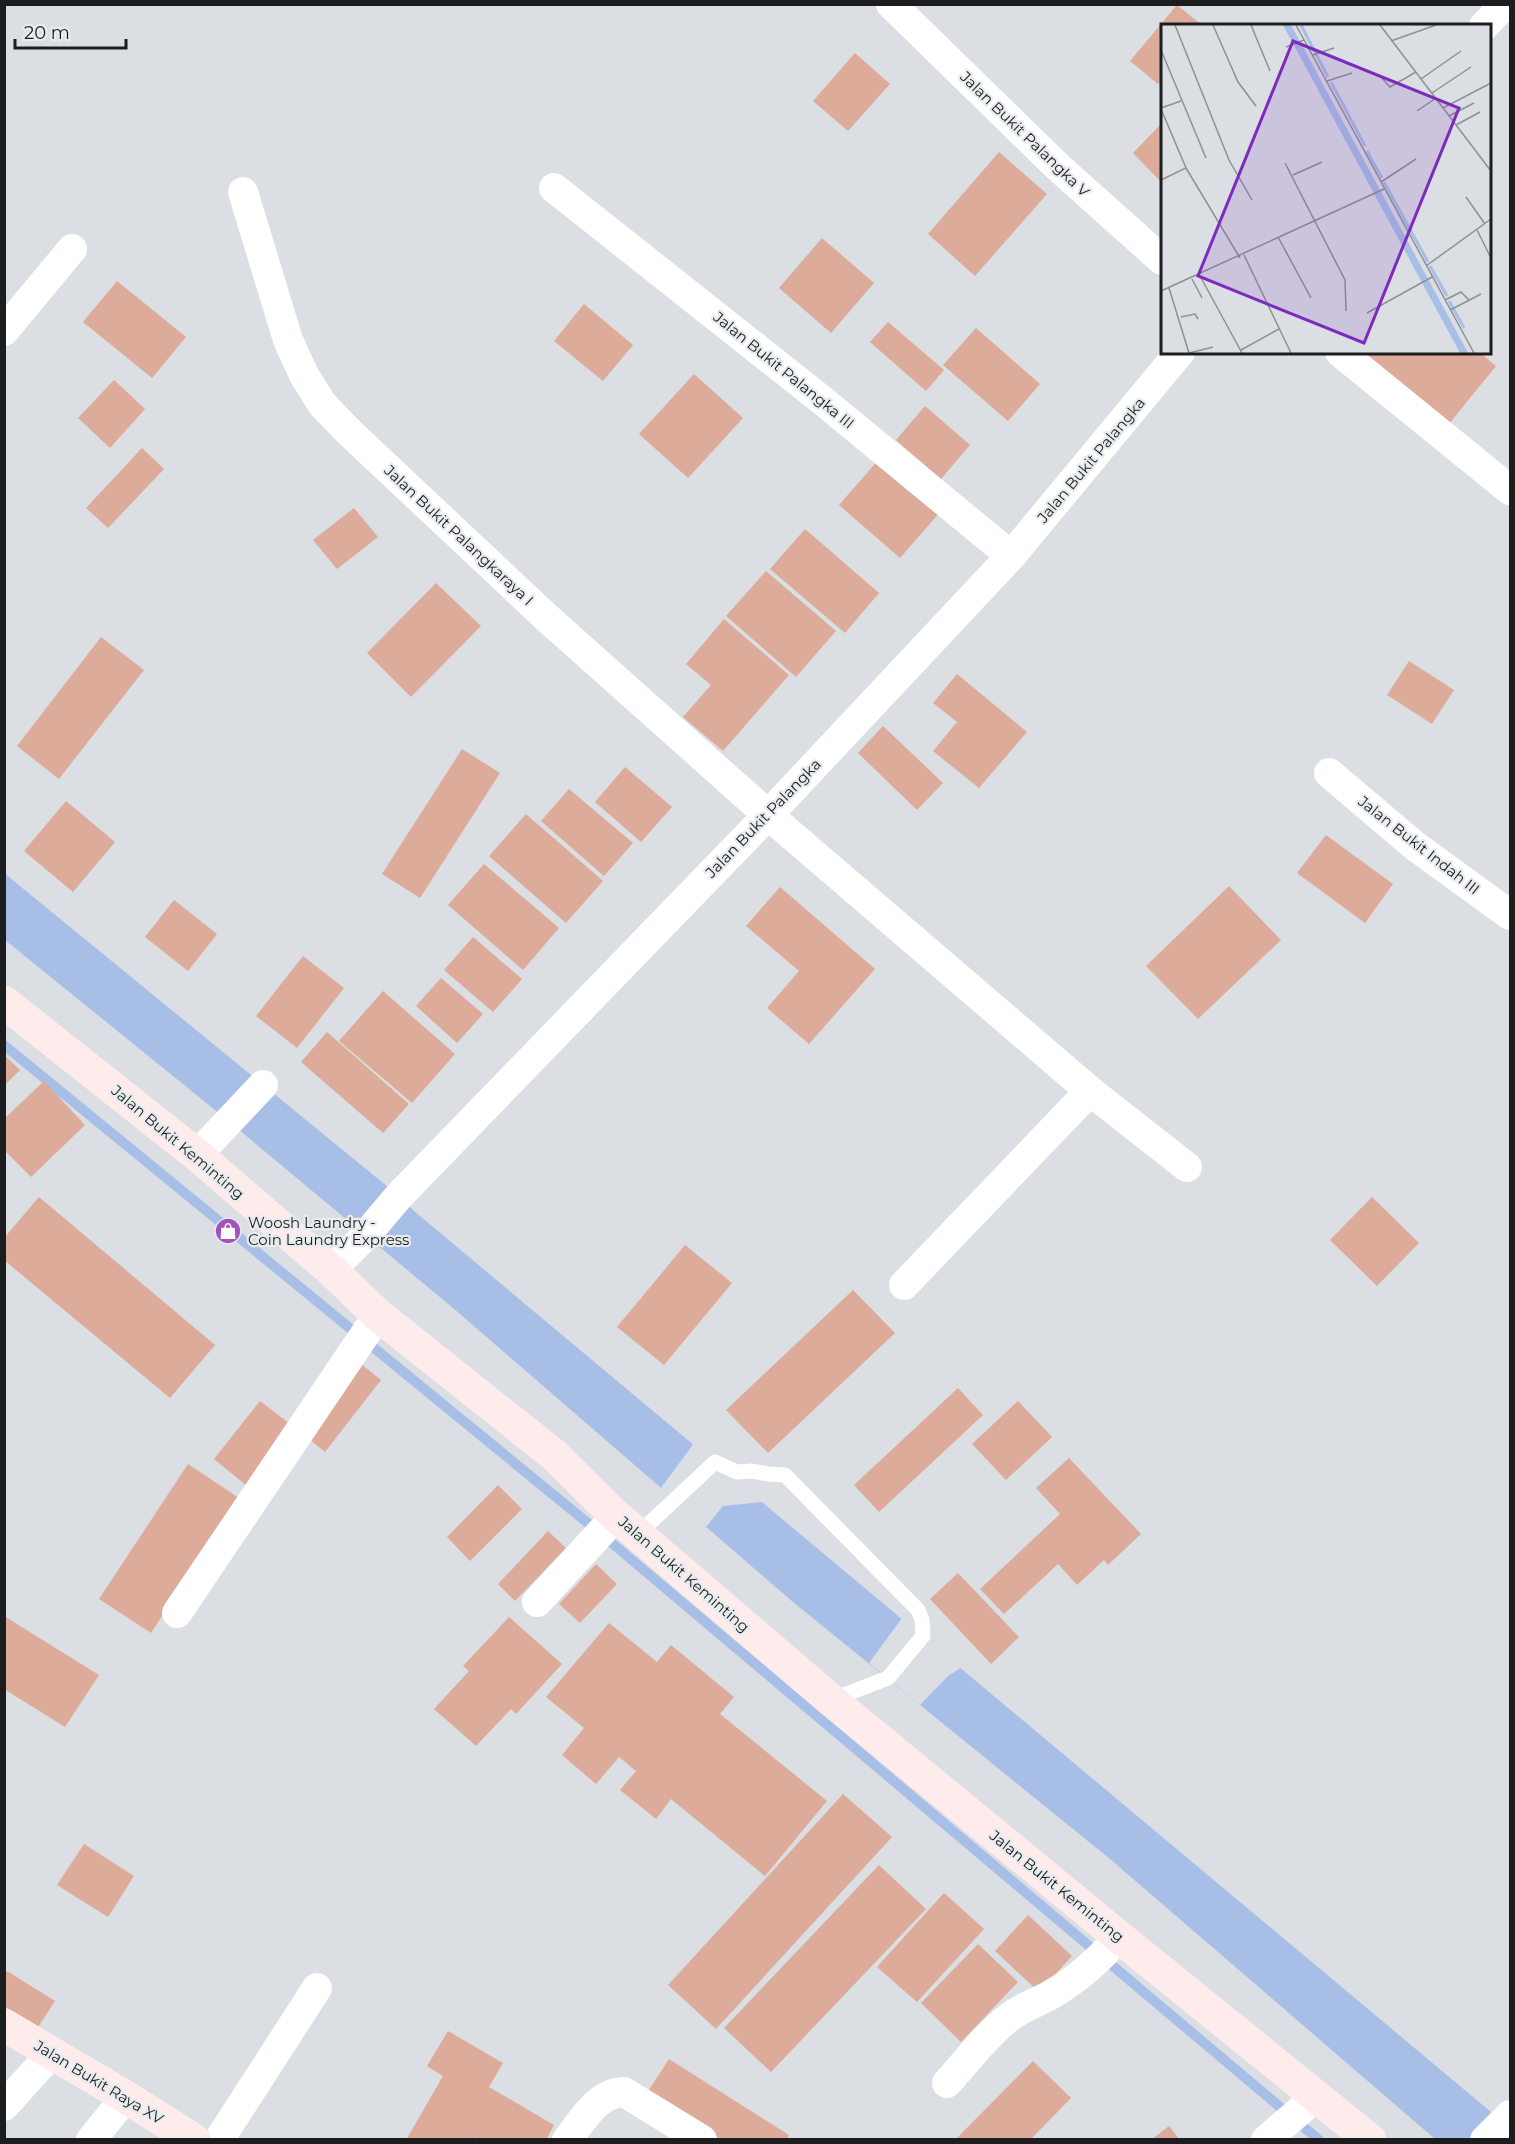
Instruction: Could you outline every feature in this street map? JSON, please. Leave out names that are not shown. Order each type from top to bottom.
[{"type":"main road","name":"Jalan Bukit Keminting","points":[[4,1002],[197,1155],[331,1270],[378,1315],[554,1455],[627,1525],[831,1700],[1119,1937],[1370,2139]]},
{"type":"main road","name":"Jalan Bukit Raya XV","points":[[4,2025],[194,2139]]},
{"type":"street","name":"Jalan Bukit Palangka V","points":[[891,4],[1058,167],[1161,259]]},
{"type":"street","name":"Jalan Bukit Palangka III","points":[[554,188],[823,401],[1011,556]]},
{"type":"street","name":"Jalan Bukit Palangkaraya I","points":[[243,192],[288,340],[303,375],[322,404],[349,432],[546,618],[768,815],[1090,1091],[1187,1167]]},
{"type":"street","points":[[4,331],[72,249]]},
{"type":"street","name":"Jalan Bukit Palangka","points":[[331,1270],[365,1236],[399,1196],[768,815],[1011,556],[1178,354]]},
{"type":"street","points":[[1342,354],[1510,490]]},
{"type":"street","name":"Jalan Bukit Indah III","points":[[1329,773],[1415,846],[1510,915]]},
{"type":"street","points":[[197,1155],[263,1085]]},
{"type":"street","points":[[904,1284],[1090,1091]]},
{"type":"street","points":[[177,1613],[378,1315]]},
{"type":"street","points":[[537,1602],[627,1525]]},
{"type":"street","points":[[947,2084],[1001,2024],[1012,2015],[1077,1978],[1097,1962],[1119,1937]]},
{"type":"street","points":[[219,2139],[317,1988]]},
{"type":"street","points":[[4,2106],[52,2053]]},
{"type":"street","points":[[567,2139],[597,2102],[612,2092],[624,2092],[702,2139]]},
{"type":"street","points":[[91,2139],[126,2097]]},
{"type":"street","points":[[1266,2139],[1316,2097]]},
{"type":"lane","points":[[627,1525],[675,1501],[715,1462],[737,1472],[752,1471],[784,1475],[918,1611],[922,1620],[923,1636],[888,1678],[831,1700]]},
{"type":"water","points":[[4,873],[399,1196],[414,1211],[1503,2122],[1510,2128],[1510,2139],[1435,2139],[1110,1859],[793,1602],[453,1308],[215,1110],[5,940]]},
{"type":"pier","points":[[694,1443],[763,1502],[723,1506],[706,1527],[661,1488]]},
{"type":"pier","points":[[902,1618],[961,1668],[948,1676],[920,1705],[869,1663]]},
{"type":"building","points":[[1177,5],[1201,24],[1161,24]]},
{"type":"building","points":[[1161,24],[1161,80],[1158,84],[1130,61]]},
{"type":"building","points":[[855,53],[890,84],[848,131],[813,101]]},
{"type":"building","points":[[1161,124],[1161,182],[1133,153]]},
{"type":"building","points":[[999,152],[1047,194],[975,276],[928,234]]},
{"type":"building","points":[[822,238],[874,283],[831,333],[779,288]]},
{"type":"building","points":[[117,281],[186,337],[152,378],[83,322]]},
{"type":"building","points":[[584,304],[633,345],[603,381],[554,341]]},
{"type":"building","points":[[888,322],[944,370],[926,391],[870,342]]},
{"type":"building","points":[[976,328],[1040,384],[1008,421],[943,365]]},
{"type":"building","points":[[1359,354],[1481,354],[1496,366],[1448,425]]},
{"type":"building","points":[[694,374],[743,418],[688,478],[639,434]]},
{"type":"building","points":[[114,380],[145,409],[110,448],[78,418]]},
{"type":"building","points":[[925,406],[970,445],[941,479],[896,440]]},
{"type":"building","points":[[142,448],[164,469],[108,528],[86,508]]},
{"type":"building","points":[[880,458],[941,511],[900,558],[839,505]]},
{"type":"building","points":[[354,508],[378,537],[337,569],[313,540]]},
{"type":"building","points":[[805,529],[879,593],[845,633],[770,569]]},
{"type":"building","points":[[766,571],[836,631],[796,677],[726,616]]},
{"type":"building","points":[[436,583],[481,626],[411,697],[367,653]]},
{"type":"building","points":[[724,619],[789,675],[723,751],[683,717],[711,685],[686,664]]},
{"type":"building","points":[[101,637],[144,670],[59,779],[17,746]]},
{"type":"building","points":[[1409,661],[1454,690],[1432,724],[1387,695]]},
{"type":"building","points":[[957,674],[1027,732],[979,788],[933,751],[957,722],[933,703]]},
{"type":"building","points":[[883,726],[943,783],[917,810],[858,753]]},
{"type":"building","points":[[462,749],[500,773],[420,898],[382,874]]},
{"type":"building","points":[[625,767],[672,807],[641,842],[595,802]]},
{"type":"building","points":[[569,789],[633,843],[604,876],[541,821]]},
{"type":"building","points":[[66,801],[115,842],[73,892],[24,851]]},
{"type":"building","points":[[526,814],[603,881],[566,923],[489,856]]},
{"type":"building","points":[[1326,835],[1393,884],[1365,923],[1297,873]]},
{"type":"building","points":[[484,864],[559,928],[523,970],[448,905]]},
{"type":"building","points":[[1229,886],[1281,940],[1198,1019],[1146,966]]},
{"type":"building","points":[[780,887],[875,969],[809,1044],[767,1008],[799,971],[746,926]]},
{"type":"building","points":[[174,900],[217,934],[188,971],[145,937]]},
{"type":"building","points":[[473,937],[522,979],[493,1012],[444,970]]},
{"type":"building","points":[[303,956],[344,988],[297,1048],[256,1016]]},
{"type":"building","points":[[441,978],[483,1014],[457,1043],[416,1006]]},
{"type":"building","points":[[383,991],[455,1054],[412,1103],[339,1041]]},
{"type":"building","points":[[327,1032],[409,1104],[383,1133],[301,1062]]},
{"type":"building","points":[[4,1055],[20,1070],[4,1086]]},
{"type":"building","points":[[44,1081],[85,1125],[31,1177],[4,1150],[4,1119]]},
{"type":"building","points":[[39,1197],[215,1345],[170,1398],[4,1260],[4,1238]]},
{"type":"building","points":[[1372,1197],[1419,1243],[1377,1286],[1330,1240]]},
{"type":"building","points":[[685,1245],[732,1283],[664,1365],[617,1327]]},
{"type":"building","points":[[853,1290],[895,1333],[768,1453],[726,1410]]},
{"type":"building","points":[[360,1363],[381,1380],[325,1452],[304,1435]]},
{"type":"building","points":[[958,1388],[983,1415],[879,1512],[854,1485]]},
{"type":"building","points":[[260,1401],[294,1427],[247,1486],[214,1459]]},
{"type":"building","points":[[1018,1401],[1052,1437],[1006,1480],[972,1444]]},
{"type":"building","points":[[1069,1458],[1141,1534],[1108,1565],[1104,1560],[1077,1585],[1058,1564],[1004,1614],[980,1589],[1060,1514],[1036,1488]]},
{"type":"building","points":[[188,1464],[239,1498],[151,1633],[99,1599]]},
{"type":"building","points":[[498,1485],[522,1509],[470,1561],[447,1537]]},
{"type":"building","points":[[548,1531],[566,1548],[515,1601],[498,1584]]},
{"type":"building","points":[[596,1564],[617,1584],[580,1623],[559,1604]]},
{"type":"building","points":[[958,1573],[1019,1637],[991,1664],[930,1599]]},
{"type":"building","points":[[4,1616],[99,1675],[65,1727],[4,1689]]},
{"type":"building","points":[[509,1617],[562,1664],[516,1714],[511,1709],[476,1746],[434,1709],[469,1671],[463,1666]]},
{"type":"building","points":[[609,1623],[657,1662],[671,1645],[734,1697],[720,1714],[827,1801],[765,1876],[671,1799],[656,1819],[620,1790],[636,1771],[619,1757],[596,1784],[562,1755],[584,1728],[546,1697]]},
{"type":"building","points":[[843,1794],[892,1837],[716,2029],[668,1985]]},
{"type":"building","points":[[84,1844],[134,1876],[108,1917],[57,1885]]},
{"type":"building","points":[[879,1865],[926,1909],[771,2072],[724,2028]]},
{"type":"building","points":[[944,1893],[984,1929],[917,2002],[877,1967]]},
{"type":"building","points":[[1028,1915],[1072,1956],[1039,1992],[995,1951]]},
{"type":"building","points":[[978,1944],[1018,1982],[961,2042],[921,2003]]},
{"type":"building","points":[[7,1971],[55,2001],[38,2027],[4,2006],[4,1975]]},
{"type":"building","points":[[448,2031],[503,2063],[489,2087],[554,2125],[546,2140],[480,2140],[476,2137],[475,2140],[406,2140],[443,2076],[427,2066]]},
{"type":"building","points":[[669,2059],[789,2135],[786,2140],[721,2140],[647,2093]]},
{"type":"building","points":[[1033,2061],[1071,2098],[1030,2140],[955,2140]]},
{"type":"building","points":[[1169,2126],[1180,2140],[1151,2140]]},
{"type":"waterway","points":[[4,1045],[600,1533],[1319,2140]]},
{"type":"place","name":"Woosh Laundry - Coin Laundry Express","points":[[228,1231]]}]
